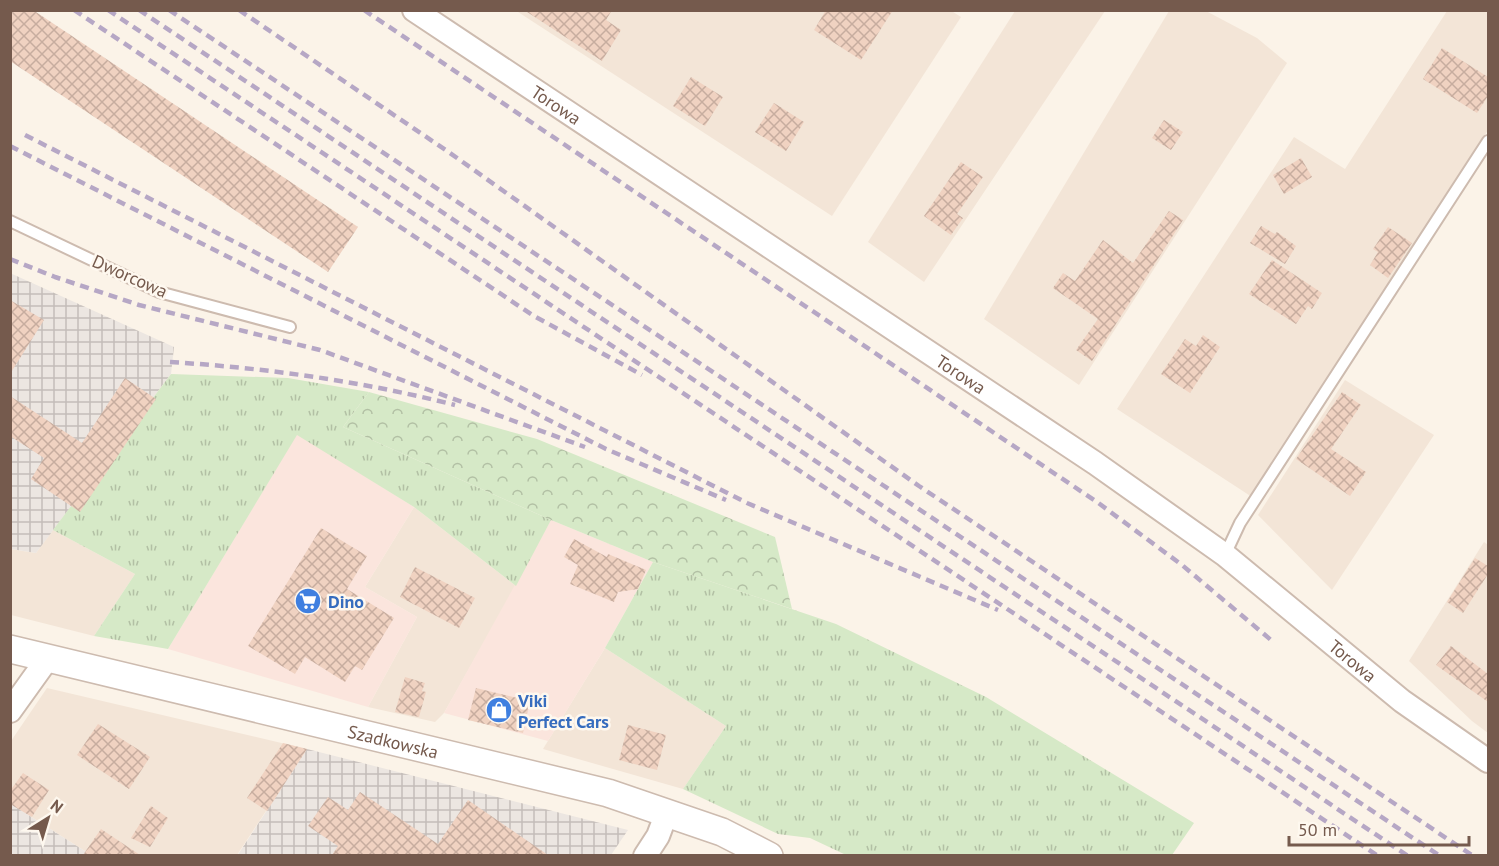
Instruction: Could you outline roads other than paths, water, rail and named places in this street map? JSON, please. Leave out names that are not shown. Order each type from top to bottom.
[{"type":"street","name":"Torowa","points":[[414,10],[1095,463],[1225,555],[1402,701],[1488,761]]},
{"type":"street","name":"Szadkowska","points":[[10,649],[608,794],[722,832],[770,855]]},
{"type":"street","points":[[10,711],[48,658]]},
{"type":"street","points":[[645,855],[658,836],[667,812]]},
{"type":"lane","points":[[1225,555],[1240,523],[1488,141]]},
{"type":"lane","name":"Dworcowa","points":[[10,221],[159,292],[290,327]]},
{"type":"railway","points":[[74,10],[534,316],[642,375]]},
{"type":"railway","points":[[108,10],[1378,856]]},
{"type":"railway","points":[[139,10],[1408,856]]},
{"type":"railway","points":[[169,10],[1440,856]]},
{"type":"railway","points":[[239,10],[450,153],[919,486],[1473,856]]},
{"type":"railway","points":[[364,10],[1097,502],[1182,565],[1271,640]]},
{"type":"railway","points":[[25,135],[747,503],[998,610]]},
{"type":"railway","points":[[10,146],[606,449],[726,500]]},
{"type":"railway","points":[[10,259],[55,277],[139,305],[320,350],[585,447]]},
{"type":"railway","points":[[170,362],[313,377],[384,389],[455,405]]},
{"type":"place","name":"Dino","points":[[308,601]]},
{"type":"place","name":"Viki Perfect Cars","points":[[499,710]]}]
